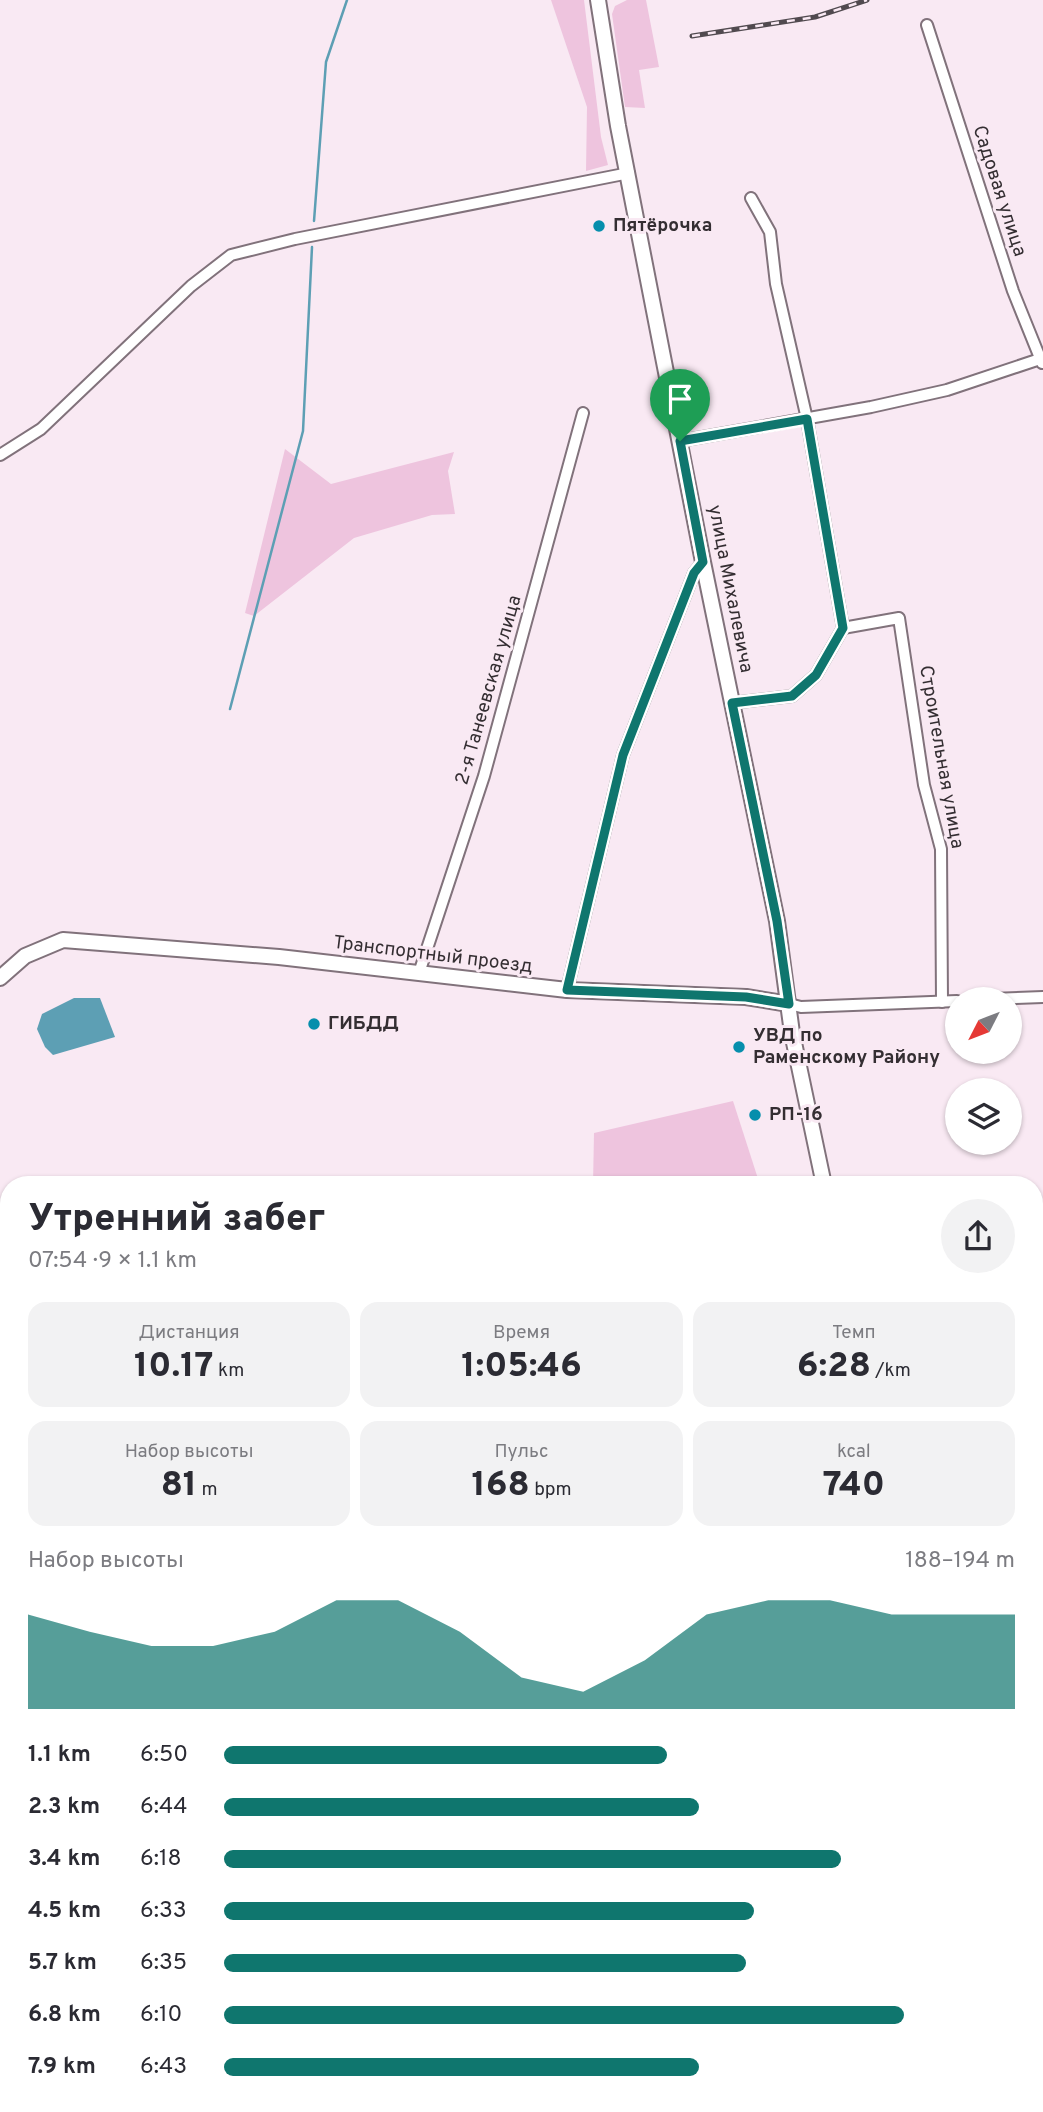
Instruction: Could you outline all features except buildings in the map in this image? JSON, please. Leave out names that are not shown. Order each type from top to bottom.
[{"type":"street","name":"улица Михалевича","points":[[598,0],[703,562],[777,921],[789,1004],[822,1176]]},
{"type":"street","name":"Садовая улица","points":[[927,25],[1013,290],[1042,362]]},
{"type":"street","points":[[0,455],[41,429],[191,286],[231,255],[323,233],[629,173]]},
{"type":"street","points":[[732,703],[792,696],[816,675],[843,628],[807,419],[776,284],[770,232],[751,198]]},
{"type":"street","points":[[680,441],[807,419],[947,390],[1042,362]]},
{"type":"street","name":"2-я Танеевская улица","points":[[419,973],[484,776],[583,413]]},
{"type":"street","points":[[567,990],[623,755],[694,573],[703,562]]},
{"type":"street","name":"Строительная улица","points":[[843,628],[900,618],[924,785],[941,849],[942,1002]]},
{"type":"street","name":"Транспортный проезд","points":[[0,978],[25,956],[63,940],[279,957],[567,990],[746,997],[801,1007],[945,1002]]},
{"type":"street","points":[[1022,998],[1043,997]]},
{"type":"shaded area","points":[[551,0],[584,0],[601,137],[608,165],[586,171],[587,107]]},
{"type":"shaded area","points":[[627,0],[646,0],[659,67],[639,70],[645,108],[625,107],[612,14],[615,6]]},
{"type":"shaded area","points":[[285,449],[331,484],[454,452],[448,471],[455,514],[432,515],[354,538],[254,616],[245,613]]},
{"type":"shaded area","points":[[733,1101],[757,1176],[593,1176],[594,1133]]},
{"type":"water","points":[[74,998],[100,998],[115,1037],[53,1055],[45,1047],[37,1029],[42,1014]]},
{"type":"waterway","points":[[314,221],[326,62],[347,0]]},
{"type":"waterway","points":[[230,709],[303,431],[312,247]]},
{"type":"railway","points":[[692,36],[815,17],[867,0]]},
{"type":"place","name":"Пятёрочка","points":[[599,226]]},
{"type":"place","name":"ГИБДД","points":[[314,1024]]},
{"type":"place","name":"УВД по Раменскому Району","points":[[739,1047]]},
{"type":"place","name":"РП-16","points":[[755,1115]]},
{"type":"route","points":[[807,419],[843,628],[816,675],[792,696],[732,703],[783,952],[789,1004],[746,997],[567,990],[574,949],[623,755],[694,573],[703,562],[680,441],[807,419]]}]
